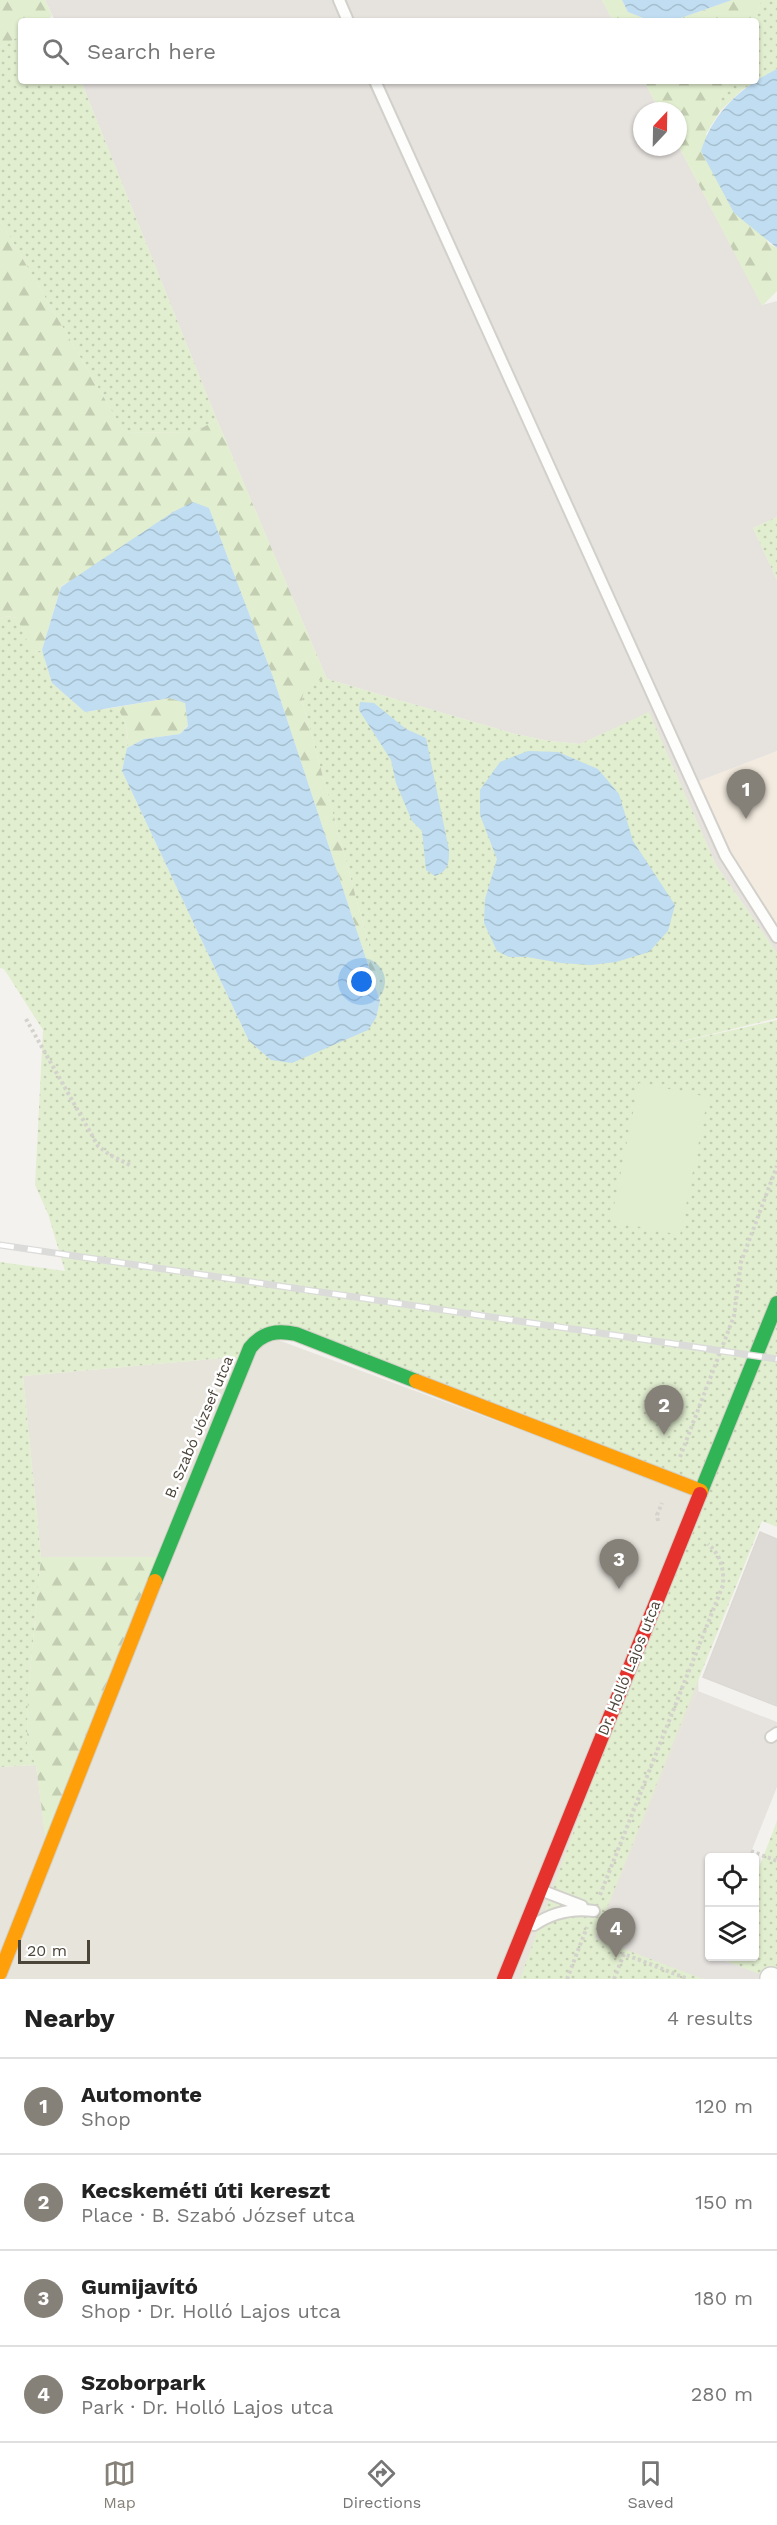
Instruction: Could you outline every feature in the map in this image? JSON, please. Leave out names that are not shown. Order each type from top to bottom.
[{"type":"street","name":"Dr. Holló Lajos utca","points":[[504,1979],[777,1303]]},
{"type":"street","name":"B. Szabó József utca","points":[[0,1973],[191,1490],[250,1348],[262,1334],[279,1331],[296,1334],[701,1491]]},
{"type":"lane","points":[[339,0],[347,18]]},
{"type":"lane","points":[[376,84],[725,855],[777,937]]},
{"type":"lane","points":[[539,1890],[594,1911]]},
{"type":"lane","points":[[521,1934],[538,1922],[560,1912],[574,1909],[594,1911]]},
{"type":"path","points":[[26,1019],[98,1146],[132,1166]]},
{"type":"path","points":[[671,1479],[734,1316],[741,1262],[777,1166]]},
{"type":"path","points":[[567,1979],[723,1586],[724,1573],[716,1551],[708,1544],[684,1534]]},
{"type":"path","points":[[751,1851],[777,1861]]},
{"type":"path","points":[[614,1979],[624,1954],[688,1979]]},
{"type":"shaded area","points":[[45,0],[602,0],[611,18],[54,18]]},
{"type":"shaded area","points":[[82,84],[646,84],[655,102],[633,102],[633,156],[684,156],[762,305],[777,301],[777,517],[753,528],[777,580],[777,751],[699,781],[732,857],[777,925],[777,953],[716,865],[649,713],[580,744],[549,741],[515,734],[327,679],[217,420]]},
{"type":"shaded area","points":[[777,751],[777,925],[732,857],[699,781]]},
{"type":"shaded area","points":[[262,1334],[696,1495],[702,1979],[0,1979],[0,1767],[36,1765],[47,1848],[158,1557],[41,1557],[23,1376],[246,1356]]},
{"type":"shaded area","points":[[698,1691],[777,1722],[777,1787],[751,1853],[705,1853],[705,1961],[725,1961],[767,1977],[766,1979],[704,1979],[596,1938]]},
{"type":"green space","points":[[0,0],[45,0],[52,16],[49,18],[18,18],[18,37],[0,48]]},
{"type":"green space","points":[[602,0],[622,0],[628,12],[643,18],[611,18]]},
{"type":"green space","points":[[732,0],[761,0],[756,18],[681,18]]},
{"type":"green space","points":[[761,0],[777,0],[777,69],[759,80],[759,18],[756,18]]},
{"type":"green space","points":[[18,37],[18,84],[82,84],[217,420],[192,433],[124,432],[0,220],[0,48]]},
{"type":"green space","points":[[646,84],[727,84],[721,96],[720,111],[706,134],[769,244],[777,248],[777,291],[762,306],[684,156],[687,156],[687,102],[655,102]]},
{"type":"green space","points":[[727,84],[752,84],[742,90],[720,111],[721,96]]},
{"type":"green space","points":[[0,220],[124,432],[192,433],[217,420],[327,679],[309,684],[302,700],[378,978],[380,1001],[273,677],[209,508],[61,586],[42,650],[36,652],[29,645],[17,618],[6,616],[0,619]]},
{"type":"green space","points":[[777,517],[777,580],[753,528]]},
{"type":"green space","points":[[6,616],[17,618],[36,652],[42,650],[52,683],[85,712],[117,707],[125,724],[128,738],[122,771],[249,1041],[272,1060],[376,1018],[380,1001],[378,978],[302,700],[305,687],[313,680],[327,679],[515,734],[580,744],[649,712],[716,865],[777,953],[777,1018],[671,1044],[777,1020],[777,1527],[762,1521],[595,1938],[703,1979],[520,1979],[696,1495],[272,1331],[246,1356],[23,1376],[41,1557],[28,1693],[27,1746],[36,1765],[0,1767],[0,1262],[65,1271],[48,1214],[35,1185],[43,1030],[4,969],[0,968],[0,619]]},
{"type":"green space","points":[[170,698],[185,702],[188,725],[180,734],[144,739],[127,748],[126,727],[117,707]]},
{"type":"green space","points":[[639,1083],[708,1097],[680,1235],[611,1221]]},
{"type":"green space","points":[[41,1557],[159,1557],[47,1850],[36,1765],[27,1746],[28,1693]]},
{"type":"green space","points":[[777,1821],[777,1979],[766,1979],[726,1961],[759,1961],[759,1868]]},
{"type":"water","points":[[622,0],[732,0],[681,18],[643,18],[628,12]]},
{"type":"water","points":[[777,69],[777,248],[734,213],[701,151],[713,124],[730,102],[752,84],[759,84],[759,79]]},
{"type":"water","points":[[193,502],[209,508],[273,677],[380,1001],[376,1018],[368,1030],[292,1063],[271,1060],[249,1041],[122,771],[127,748],[144,739],[180,734],[188,726],[185,703],[170,698],[85,712],[52,683],[42,650],[61,587],[173,512]]},
{"type":"water","points":[[360,702],[374,703],[406,729],[426,738],[449,850],[447,866],[440,874],[435,876],[426,870],[422,831],[412,821],[396,783],[391,760],[359,710]]},
{"type":"water","points":[[528,751],[558,752],[598,769],[619,794],[633,841],[675,905],[668,931],[649,952],[616,962],[591,965],[509,957],[497,951],[484,923],[485,899],[497,859],[480,815],[480,790],[500,762]]},
{"type":"building","points":[[760,1532],[777,1539],[777,1706],[703,1677]]},
{"type":"railway","points":[[0,1245],[777,1359]]},
{"type":"traffic: fast","points":[[700,1494],[777,1303]]},
{"type":"traffic: fast","points":[[155,1581],[250,1348],[260,1338],[277,1332],[296,1334],[416,1381]]},
{"type":"traffic: slow","points":[[416,1381],[701,1491]]},
{"type":"traffic: slow","points":[[0,1973],[155,1581]]},
{"type":"traffic: jam","points":[[504,1979],[700,1494]]},
{"type":"place","name":"Automonte","points":[[746,819]]},
{"type":"place","name":"Kecskeméti úti kereszt","points":[[664,1435]]},
{"type":"place","name":"Gumijavító","points":[[619,1589]]},
{"type":"place","name":"Szoborpark","points":[[616,1958]]}]
